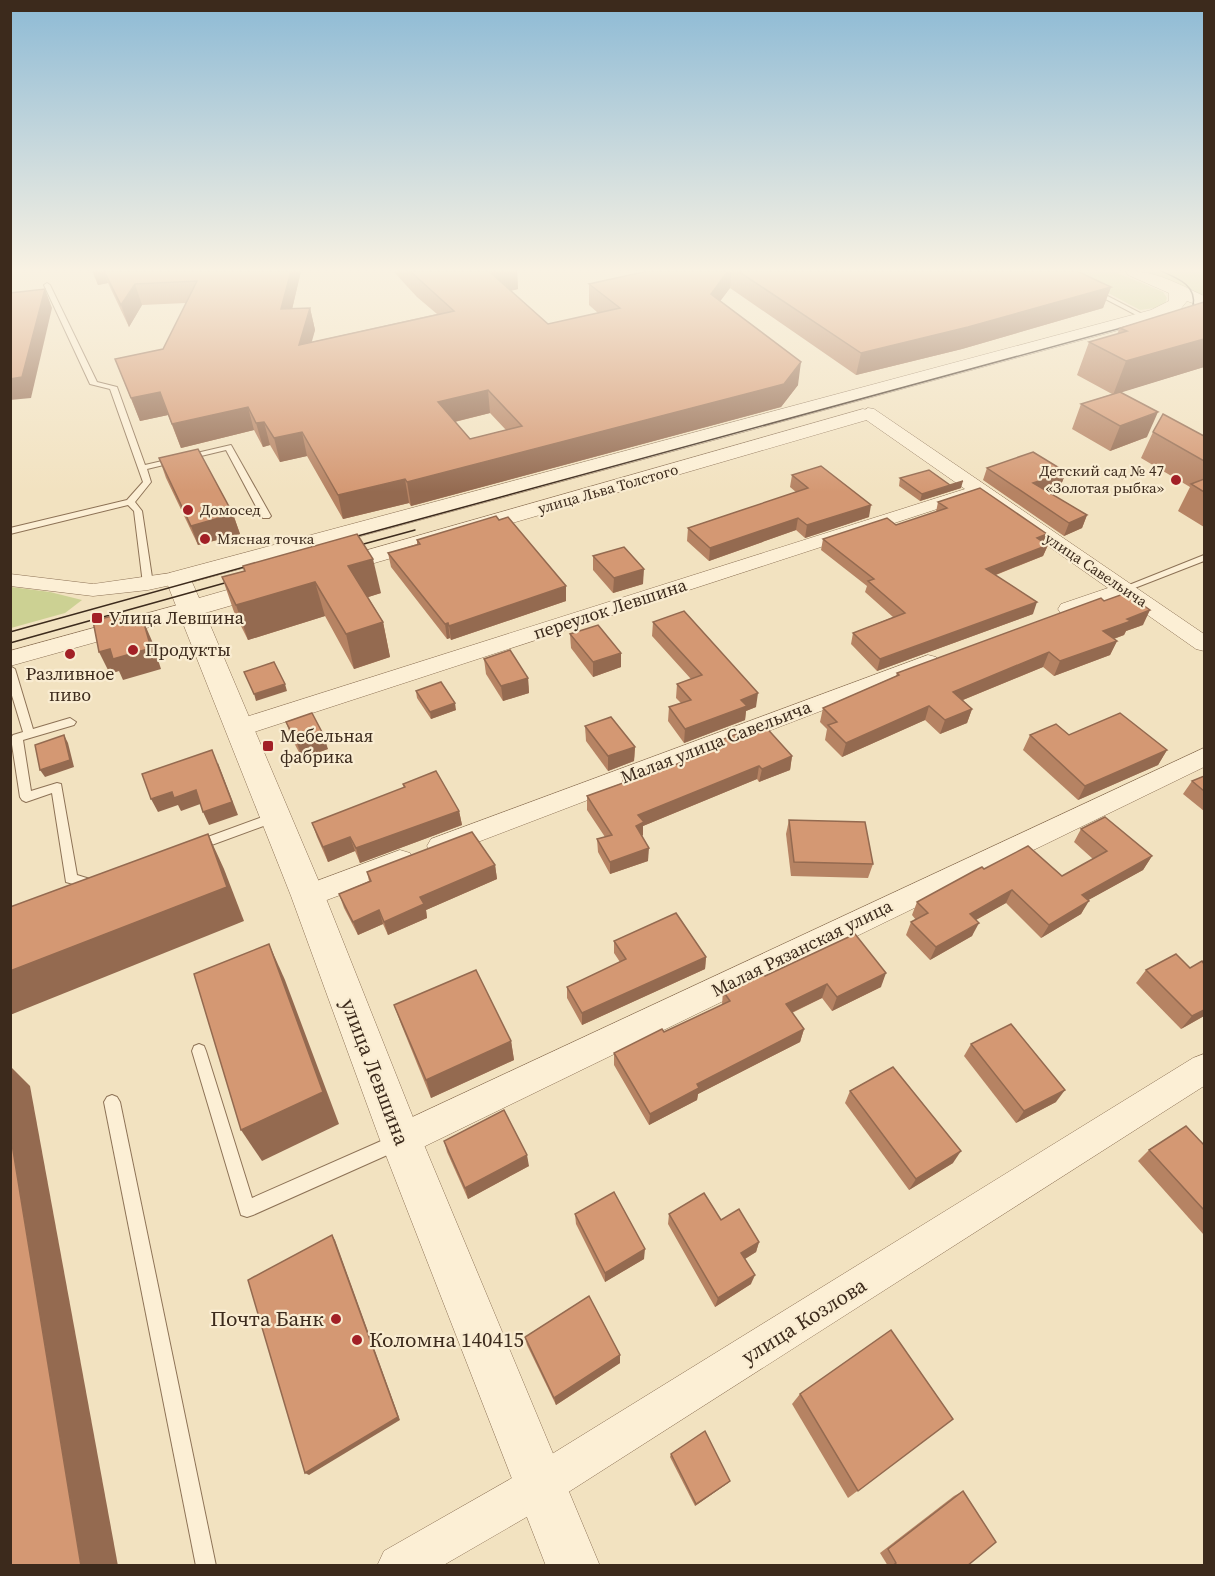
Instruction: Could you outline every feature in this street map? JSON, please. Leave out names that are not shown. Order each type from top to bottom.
[{"type":"street","name":"улица Льва Толстого","points":[[10,659],[173,590],[1046,345]]},
{"type":"street","name":"улица Льва Толстого","points":[[307,575],[1105,345]]},
{"type":"street","name":"улица Савельича","points":[[868,413],[1204,644]]},
{"type":"street","name":"переулок Левшина","points":[[239,728],[980,490]]},
{"type":"street","points":[[10,580],[93,590],[173,590]]},
{"type":"street","name":"улица Льва Толстого","points":[[173,590],[284,582]]},
{"type":"street","points":[[1047,618],[1124,589]]},
{"type":"street","name":"улица Левшина","points":[[173,590],[239,728],[276,817],[401,1140],[573,1566]]},
{"type":"street","name":"Малая улица Савельича","points":[[308,896],[947,655]]},
{"type":"street","name":"Малая Рязанская улица","points":[[401,1140],[1204,757]]},
{"type":"street","name":"улица Козлова","points":[[399,1566],[541,1485],[1204,1069]]},
{"type":"lane","points":[[10,531],[130,502],[147,482],[113,387],[94,384],[75,345]]},
{"type":"lane","points":[[142,468],[228,447],[266,516]]},
{"type":"lane","points":[[130,502],[138,511],[173,590]]},
{"type":"lane","points":[[1124,589],[1204,558]]},
{"type":"lane","points":[[10,669],[29,734]]},
{"type":"lane","points":[[70,722],[17,738],[26,797],[57,787],[71,878],[90,884],[113,876]]},
{"type":"lane","points":[[191,848],[276,817]]},
{"type":"lane","points":[[199,1051],[247,1209],[401,1140]]},
{"type":"lane","points":[[112,1102],[206,1566]]},
{"type":"green space","points":[[11,587],[50,592],[82,600],[65,613],[11,628]]},
{"type":"building","points":[[10,345],[30,345],[22,377],[10,379]]},
{"type":"building","points":[[165,345],[778,345],[801,362],[784,384],[407,482],[405,479],[338,495],[302,432],[274,438],[264,422],[256,423],[248,407],[172,424],[160,392],[131,398],[115,359],[163,349]],"holes":[[[488,390],[522,426],[470,439],[438,402]]]},
{"type":"building","points":[[848,345],[896,345],[861,353]]},
{"type":"building","points":[[1094,345],[1184,345],[1126,361]]},
{"type":"building","points":[[1120,392],[1158,412],[1120,426],[1081,404]]},
{"type":"building","points":[[1163,414],[1204,436],[1204,461],[1153,432]]},
{"type":"building","points":[[198,449],[233,514],[191,526],[159,458]]},
{"type":"building","points":[[1033,452],[1066,472],[1033,483],[1087,515],[1069,523],[987,468]]},
{"type":"building","points":[[821,466],[871,505],[807,525],[798,518],[710,548],[688,528],[808,488],[792,475]]},
{"type":"building","points":[[929,470],[950,485],[963,481],[922,494],[900,478]]},
{"type":"building","points":[[1204,479],[1204,492],[1191,484]]},
{"type":"building","points":[[980,488],[1047,534],[1037,538],[1048,545],[986,569],[1037,602],[880,659],[853,633],[905,613],[868,581],[874,579],[823,539],[887,518],[896,525],[947,508],[938,502]]},
{"type":"building","points":[[496,516],[499,520],[508,517],[566,586],[449,626],[388,553],[420,544],[417,540]]},
{"type":"building","points":[[357,534],[373,559],[348,566],[383,622],[346,634],[315,582],[236,605],[222,577],[245,571],[243,566]]},
{"type":"building","points":[[624,547],[644,569],[614,578],[593,556]]},
{"type":"building","points":[[1126,593],[1150,610],[1127,619],[1131,621],[1103,631],[1117,641],[1060,661],[1049,652],[953,692],[972,709],[945,720],[929,706],[846,743],[828,725],[837,722],[823,708],[899,675],[897,673],[1101,598],[1104,601]]},
{"type":"building","points":[[684,611],[758,693],[741,700],[747,706],[685,729],[669,707],[691,700],[677,684],[702,675],[653,622]]},
{"type":"building","points":[[123,613],[126,624],[143,620],[151,648],[113,659],[110,649],[99,652],[93,621]]},
{"type":"building","points":[[598,625],[621,653],[593,662],[570,634]]},
{"type":"building","points":[[510,650],[528,678],[501,686],[484,659]]},
{"type":"building","points":[[274,662],[285,684],[254,694],[244,672]]},
{"type":"building","points":[[441,682],[455,703],[430,712],[416,691]]},
{"type":"building","points":[[312,713],[323,734],[297,743],[286,722]]},
{"type":"building","points":[[1120,713],[1167,750],[1085,786],[1030,735],[1056,724],[1069,735]]},
{"type":"building","points":[[611,717],[635,747],[608,756],[585,726]]},
{"type":"building","points":[[763,724],[792,756],[762,769],[759,766],[638,815],[644,822],[636,826],[649,848],[610,862],[597,839],[612,835],[587,796],[626,782],[622,777],[650,767],[655,773],[704,753],[700,748]]},
{"type":"building","points":[[64,735],[70,760],[40,770],[35,745]]},
{"type":"building","points":[[212,750],[232,802],[203,812],[196,790],[174,798],[172,792],[151,799],[142,774]]},
{"type":"building","points":[[436,771],[459,811],[356,848],[350,837],[323,847],[312,823],[405,787],[403,784]]},
{"type":"building","points":[[1204,776],[1204,791],[1192,781]]},
{"type":"building","points":[[1105,817],[1152,856],[1082,895],[1089,901],[1049,925],[1012,890],[970,914],[979,923],[936,947],[911,922],[928,913],[917,902],[974,871],[982,867],[984,869],[1028,846],[1062,876],[1107,851],[1081,829]]},
{"type":"building","points":[[789,820],[865,822],[873,864],[794,862]]},
{"type":"building","points":[[472,832],[495,865],[420,897],[424,904],[384,922],[379,910],[353,922],[339,894],[371,881],[367,872]]},
{"type":"building","points":[[208,834],[227,887],[10,971],[10,907]]},
{"type":"building","points":[[676,913],[706,957],[582,1013],[567,987],[626,959],[614,941]]},
{"type":"building","points":[[855,934],[886,973],[837,997],[827,984],[786,1004],[804,1029],[697,1084],[699,1088],[650,1114],[614,1053],[662,1029],[664,1032],[730,1001],[723,991],[763,973],[765,976]]},
{"type":"building","points":[[269,944],[323,1092],[241,1130],[194,974]]},
{"type":"building","points":[[1176,954],[1190,968],[1202,961],[1204,964],[1204,1010],[1192,1016],[1146,970]]},
{"type":"building","points":[[476,970],[511,1041],[426,1080],[394,1005]]},
{"type":"building","points":[[1011,1024],[1065,1090],[1024,1111],[971,1044]]},
{"type":"building","points":[[893,1067],[961,1151],[916,1179],[850,1091]]},
{"type":"building","points":[[504,1110],[527,1155],[465,1188],[444,1141]]},
{"type":"building","points":[[1186,1126],[1204,1145],[1204,1210],[1149,1150]]},
{"type":"building","points":[[10,1132],[81,1566],[10,1566]]},
{"type":"building","points":[[614,1192],[645,1249],[605,1273],[575,1214]]},
{"type":"building","points":[[704,1193],[721,1220],[739,1209],[759,1242],[741,1253],[755,1275],[718,1298],[669,1214]]},
{"type":"building","points":[[332,1235],[398,1417],[305,1473],[248,1280]]},
{"type":"building","points":[[589,1296],[620,1355],[554,1398],[525,1337]]},
{"type":"building","points":[[891,1330],[953,1419],[858,1491],[800,1394]]},
{"type":"building","points":[[705,1431],[730,1481],[696,1504],[671,1454]]},
{"type":"building","points":[[963,1491],[996,1542],[967,1566],[892,1566],[896,1563],[888,1549]]},
{"type":"tram line","points":[[343,540],[1061,345]]},
{"type":"tram line","points":[[349,548],[415,530]]},
{"type":"tram line","points":[[10,632],[259,563]]},
{"type":"tram line","points":[[10,643],[239,579]]},
{"type":"place","name":"Детский сад № 47 «Золотая рыбка»","points":[[1176,480]]},
{"type":"place","name":"Домосед","points":[[188,510]]},
{"type":"place","name":"Мясная точка","points":[[205,539]]},
{"type":"place","name":"Улица Левшина","points":[[97,618]]},
{"type":"place","name":"Продукты","points":[[133,650]]},
{"type":"place","name":"Разливное пиво","points":[[70,654]]},
{"type":"place","name":"Мебельная фабрика","points":[[268,746]]},
{"type":"place","name":"Почта Банк","points":[[336,1319]]},
{"type":"place","name":"Коломна 140415","points":[[357,1340]]}]
